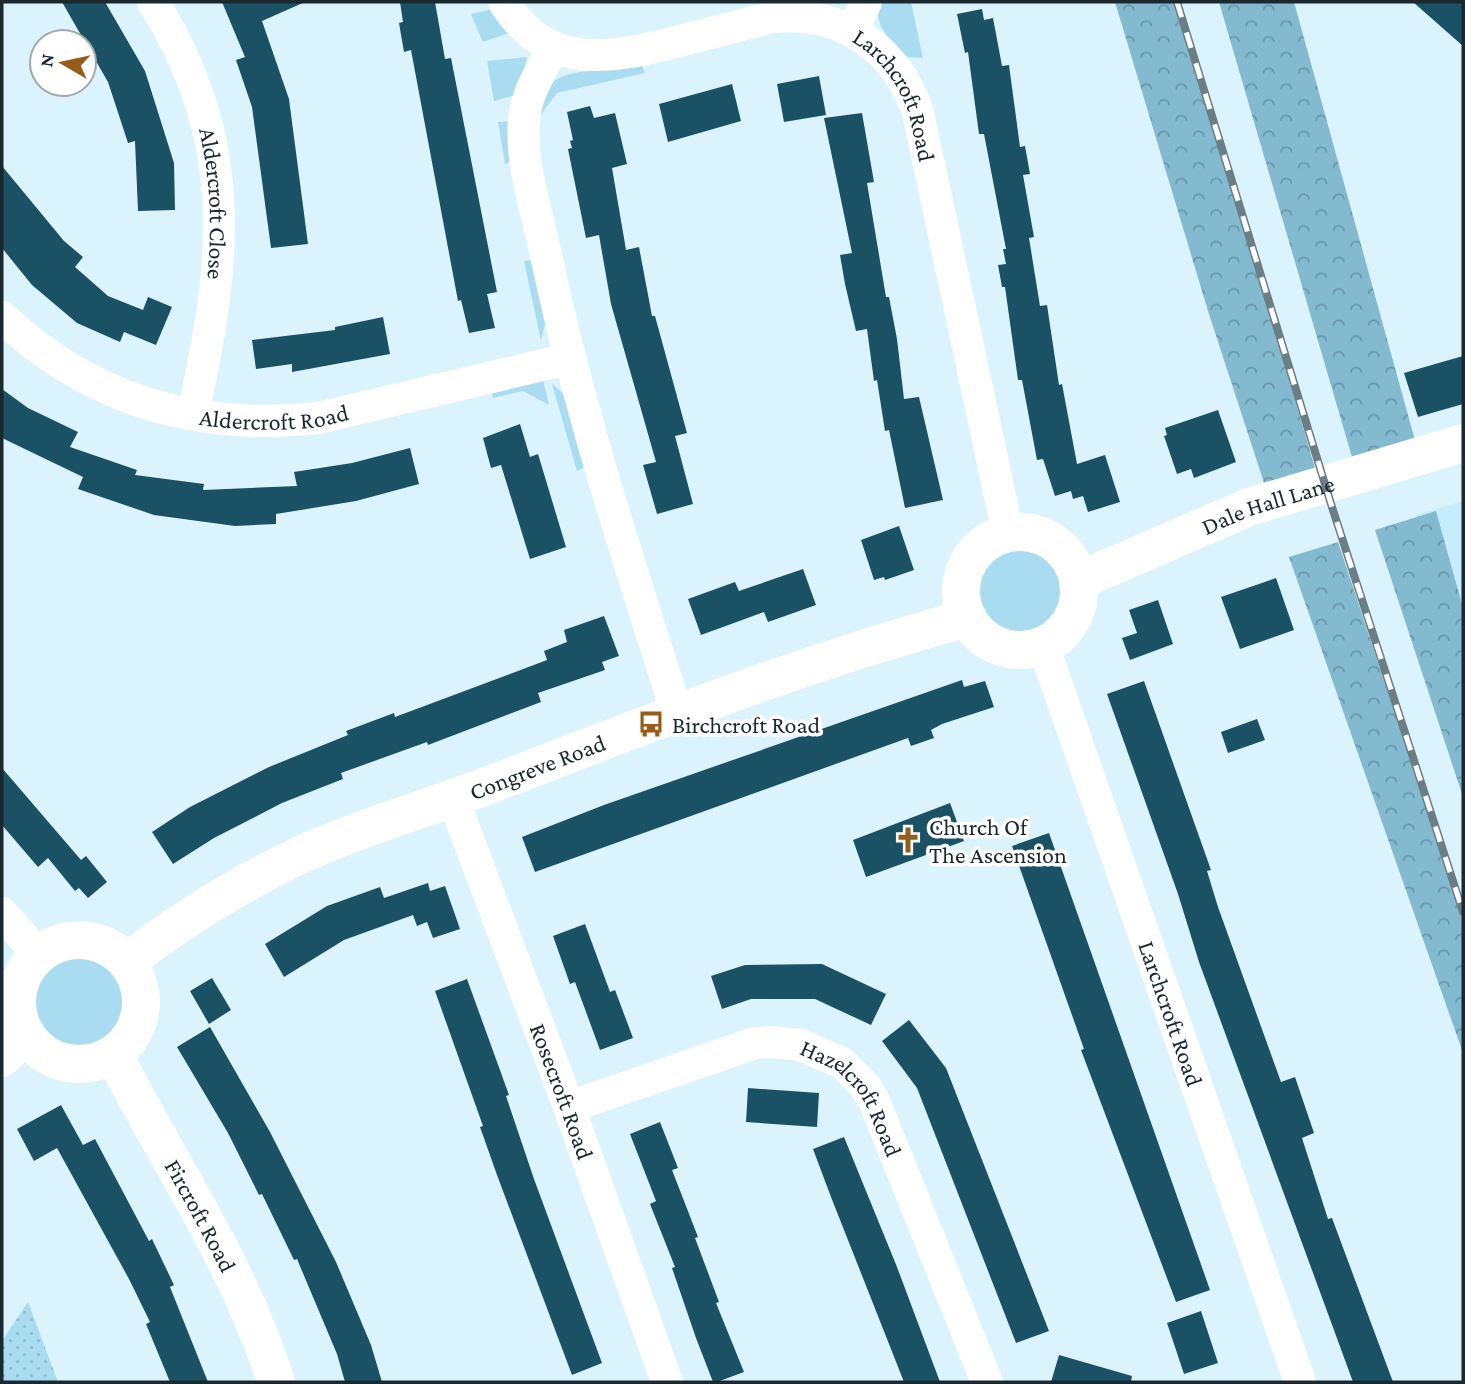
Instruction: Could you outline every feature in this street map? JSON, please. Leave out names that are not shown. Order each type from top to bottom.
[{"type":"street","name":"Aldercroft Close","points":[[153,2],[169,27],[203,106],[218,187],[220,227],[217,284],[193,413]]},
{"type":"street","name":"Larchcroft Road","points":[[504,2],[527,31],[553,47],[585,56],[624,54],[773,17],[791,15],[822,19],[853,31],[890,60],[903,77],[919,113],[1008,533]]},
{"type":"street","points":[[853,31],[866,2]]},
{"type":"street","points":[[553,47],[529,97],[523,140],[568,359],[597,466],[677,713]]},
{"type":"street","name":"Aldercroft Road","points":[[2,317],[53,360],[124,397],[193,413],[252,421],[318,418],[568,359]]},
{"type":"street","name":"Dale Hall Lane","points":[[1077,581],[1250,507],[1451,447]]},
{"type":"street","points":[[1027,532],[1052,543],[1072,563],[1077,581],[1074,612],[1056,637],[1043,645],[1026,650],[1008,649],[978,632],[961,601],[961,583],[966,565],[977,550],[991,539],[1008,533],[1027,532]]},
{"type":"street","name":"Congreve Road","points":[[127,962],[226,895],[335,841],[677,713],[913,633],[968,618]]},
{"type":"street","name":"Larchcroft Road","points":[[1043,645],[1296,1381]]},
{"type":"street","name":"Rosecroft Road","points":[[453,799],[569,1107],[667,1382]]},
{"type":"street","points":[[2,913],[39,955]]},
{"type":"street","points":[[85,940],[115,951],[127,962],[138,985],[141,1011],[136,1028],[113,1054],[98,1061],[66,1063],[37,1048],[14,1047],[17,1001],[27,968],[39,955],[68,941],[85,940]]},
{"type":"street","name":"Hazelcroft Road","points":[[569,1107],[755,1043],[801,1045],[842,1063],[865,1086],[874,1101],[987,1382]]},
{"type":"street","name":"Fircroft Road","points":[[113,1054],[226,1260],[255,1323],[276,1382]]},
{"type":"shaded area","points":[[879,2],[911,2],[923,58],[907,57],[890,39],[881,26]]},
{"type":"shaded area","points":[[493,9],[509,33],[483,42],[471,14]]},
{"type":"shaded area","points":[[527,57],[519,94],[494,101],[487,61]]},
{"type":"shaded area","points":[[642,66],[645,73],[557,93],[539,117],[546,92],[558,79],[580,72]]},
{"type":"shaded area","points":[[513,121],[515,159],[505,164],[498,122]]},
{"type":"shaded area","points":[[536,260],[547,316],[541,341],[524,261]]},
{"type":"shaded area","points":[[543,380],[549,405],[523,391],[493,398],[490,386]]},
{"type":"shaded area","points":[[552,384],[565,395],[587,466],[577,471]]},
{"type":"shaded area","points":[[1463,501],[1463,668],[1416,515]]},
{"type":"shaded area","points":[[1020,546],[1037,549],[1052,559],[1062,574],[1065,591],[1062,608],[1052,623],[1037,633],[1020,636],[1003,633],[988,623],[978,608],[975,591],[978,574],[988,559],[1003,549]]},
{"type":"shaded area","points":[[79,956],[96,959],[111,969],[121,984],[124,1001],[121,1018],[111,1033],[96,1043],[79,1046],[62,1043],[47,1033],[37,1018],[34,1001],[37,984],[47,969],[62,959]]},
{"type":"shaded area","points":[[28,1302],[58,1382],[2,1382],[2,1341]]},
{"type":"green space","points":[[1115,2],[1179,2],[1317,475],[1267,492],[1208,311]]},
{"type":"green space","points":[[1219,2],[1294,2],[1416,444],[1354,464]]},
{"type":"green space","points":[[1436,511],[1463,608],[1463,797],[1375,530]]},
{"type":"green space","points":[[1338,542],[1463,918],[1463,1053],[1289,557]]},
{"type":"building","points":[[62,2],[105,2],[145,71],[174,163],[175,210],[138,211],[135,141],[128,143],[108,82],[98,65],[98,28],[77,28]]},
{"type":"building","points":[[222,2],[305,2],[262,21],[289,99],[308,244],[271,248],[252,107],[236,60],[245,57]]},
{"type":"building","points":[[400,2],[435,2],[445,59],[451,58],[497,292],[487,294],[495,328],[469,333],[461,300],[458,301],[411,50],[404,52],[399,23],[403,22]]},
{"type":"building","points":[[1413,2],[1463,2],[1463,46]]},
{"type":"building","points":[[982,9],[984,20],[993,18],[1002,66],[1009,65],[1020,147],[1025,146],[1030,174],[1023,175],[1034,237],[1029,238],[1040,306],[1047,305],[1059,385],[1062,384],[1077,464],[1105,455],[1120,502],[1088,512],[1083,496],[1073,499],[1071,491],[1055,496],[1043,459],[1037,460],[1022,380],[1018,380],[1005,287],[1002,287],[998,265],[1006,264],[1003,249],[1006,249],[984,134],[979,134],[968,52],[965,53],[957,14]]},
{"type":"building","points":[[819,76],[826,115],[784,122],[777,84]]},
{"type":"building","points":[[732,84],[741,121],[668,142],[659,104]]},
{"type":"building","points":[[590,106],[594,118],[615,113],[627,164],[612,168],[626,250],[639,247],[652,316],[655,316],[687,433],[675,436],[693,504],[657,514],[643,465],[656,462],[611,304],[599,235],[586,238],[568,149],[572,148],[570,141],[573,140],[567,112]]},
{"type":"building","points":[[862,113],[874,182],[867,183],[886,297],[889,297],[897,339],[904,399],[919,397],[943,500],[905,508],[889,430],[885,431],[877,380],[874,381],[867,329],[856,331],[845,284],[840,255],[852,253],[824,118]]},
{"type":"building","points":[[2,166],[64,241],[83,257],[75,267],[108,296],[143,310],[148,297],[172,307],[156,345],[124,332],[120,342],[77,323],[32,285],[2,248]]},
{"type":"building","points":[[383,317],[390,354],[292,372],[292,364],[256,369],[252,340],[335,330],[335,327]]},
{"type":"building","points":[[1463,356],[1463,404],[1418,417],[1404,373]]},
{"type":"building","points":[[2,389],[28,408],[78,432],[70,447],[137,470],[135,475],[204,484],[203,490],[297,486],[294,472],[352,463],[410,448],[419,484],[356,501],[276,514],[276,524],[235,526],[154,515],[78,489],[83,477],[2,438]]},
{"type":"building","points":[[1218,410],[1236,462],[1194,478],[1191,469],[1177,474],[1164,436],[1167,435],[1165,428]]},
{"type":"building","points":[[520,424],[530,457],[538,454],[566,547],[530,559],[501,465],[491,468],[483,438]]},
{"type":"building","points":[[899,526],[914,570],[885,580],[884,577],[874,580],[861,540]]},
{"type":"building","points":[[803,569],[816,605],[768,622],[764,612],[701,635],[688,599],[735,582],[739,591]]},
{"type":"building","points":[[1276,578],[1294,630],[1240,649],[1221,597]]},
{"type":"building","points":[[1158,600],[1173,644],[1130,660],[1122,638],[1137,633],[1129,610]]},
{"type":"building","points":[[604,616],[619,656],[602,662],[605,670],[538,693],[541,702],[428,745],[427,742],[341,773],[343,779],[282,803],[214,838],[173,864],[152,832],[190,807],[269,767],[348,735],[346,731],[394,713],[395,717],[547,660],[544,651],[567,642],[564,630]]},
{"type":"building","points":[[962,680],[964,687],[985,681],[994,707],[942,724],[931,730],[934,738],[911,746],[908,738],[535,872],[522,837],[604,805]]},
{"type":"building","points":[[1144,681],[1211,870],[1207,871],[1218,907],[1281,1082],[1295,1077],[1314,1133],[1302,1138],[1328,1219],[1332,1218],[1393,1382],[1353,1382],[1199,962],[1178,894],[1107,694]]},
{"type":"building","points":[[1257,719],[1265,740],[1228,753],[1221,732]]},
{"type":"building","points":[[2,768],[81,860],[86,856],[107,882],[88,898],[79,888],[75,891],[48,858],[38,867],[2,825]]},
{"type":"building","name":"Church Of The Ascension","points":[[950,803],[964,841],[866,877],[853,840]]},
{"type":"building","points":[[1049,833],[1210,1290],[1176,1302],[1081,1050],[1084,1049],[1012,846]]},
{"type":"building","points":[[428,883],[430,891],[445,886],[460,929],[433,938],[427,922],[417,926],[413,915],[344,940],[284,977],[265,944],[327,906],[380,887],[384,898]]},
{"type":"building","points":[[585,924],[610,992],[615,990],[633,1038],[600,1050],[575,982],[570,984],[553,936]]},
{"type":"building","points":[[822,964],[886,994],[871,1025],[815,999],[751,999],[722,1009],[711,976],[745,965]]},
{"type":"building","points":[[212,978],[231,1010],[209,1024],[190,991]]},
{"type":"building","points":[[467,979],[509,1095],[506,1096],[534,1179],[602,1363],[572,1375],[497,1175],[480,1127],[483,1126],[435,991]]},
{"type":"building","points":[[909,1020],[946,1068],[1049,1331],[1016,1343],[917,1088],[882,1041]]},
{"type":"building","points":[[210,1027],[270,1132],[336,1262],[371,1345],[382,1382],[345,1382],[337,1354],[297,1259],[294,1260],[262,1194],[259,1195],[228,1133],[177,1047]]},
{"type":"building","points":[[748,1088],[819,1093],[817,1127],[746,1122]]},
{"type":"building","points":[[61,1105],[83,1145],[95,1139],[149,1241],[152,1239],[174,1285],[170,1287],[208,1382],[170,1382],[146,1324],[150,1322],[57,1148],[34,1161],[17,1129]]},
{"type":"building","points":[[660,1122],[678,1168],[672,1170],[698,1237],[695,1238],[719,1302],[716,1303],[744,1372],[717,1382],[713,1382],[696,1338],[672,1268],[675,1267],[650,1204],[656,1201],[630,1134]]},
{"type":"building","points":[[844,1137],[940,1382],[904,1382],[831,1197],[813,1149]]},
{"type":"building","points":[[1201,1311],[1218,1363],[1184,1374],[1167,1323]]},
{"type":"building","points":[[1059,1355],[1132,1376],[1131,1382],[1051,1382]]},
{"type":"railway","points":[[1177,2],[1332,507],[1463,912]]},
{"type":"place","name":"Birchcroft Road","points":[[651,724]]},
{"type":"place","name":"Church Of The Ascension","points":[[908,840]]}]
